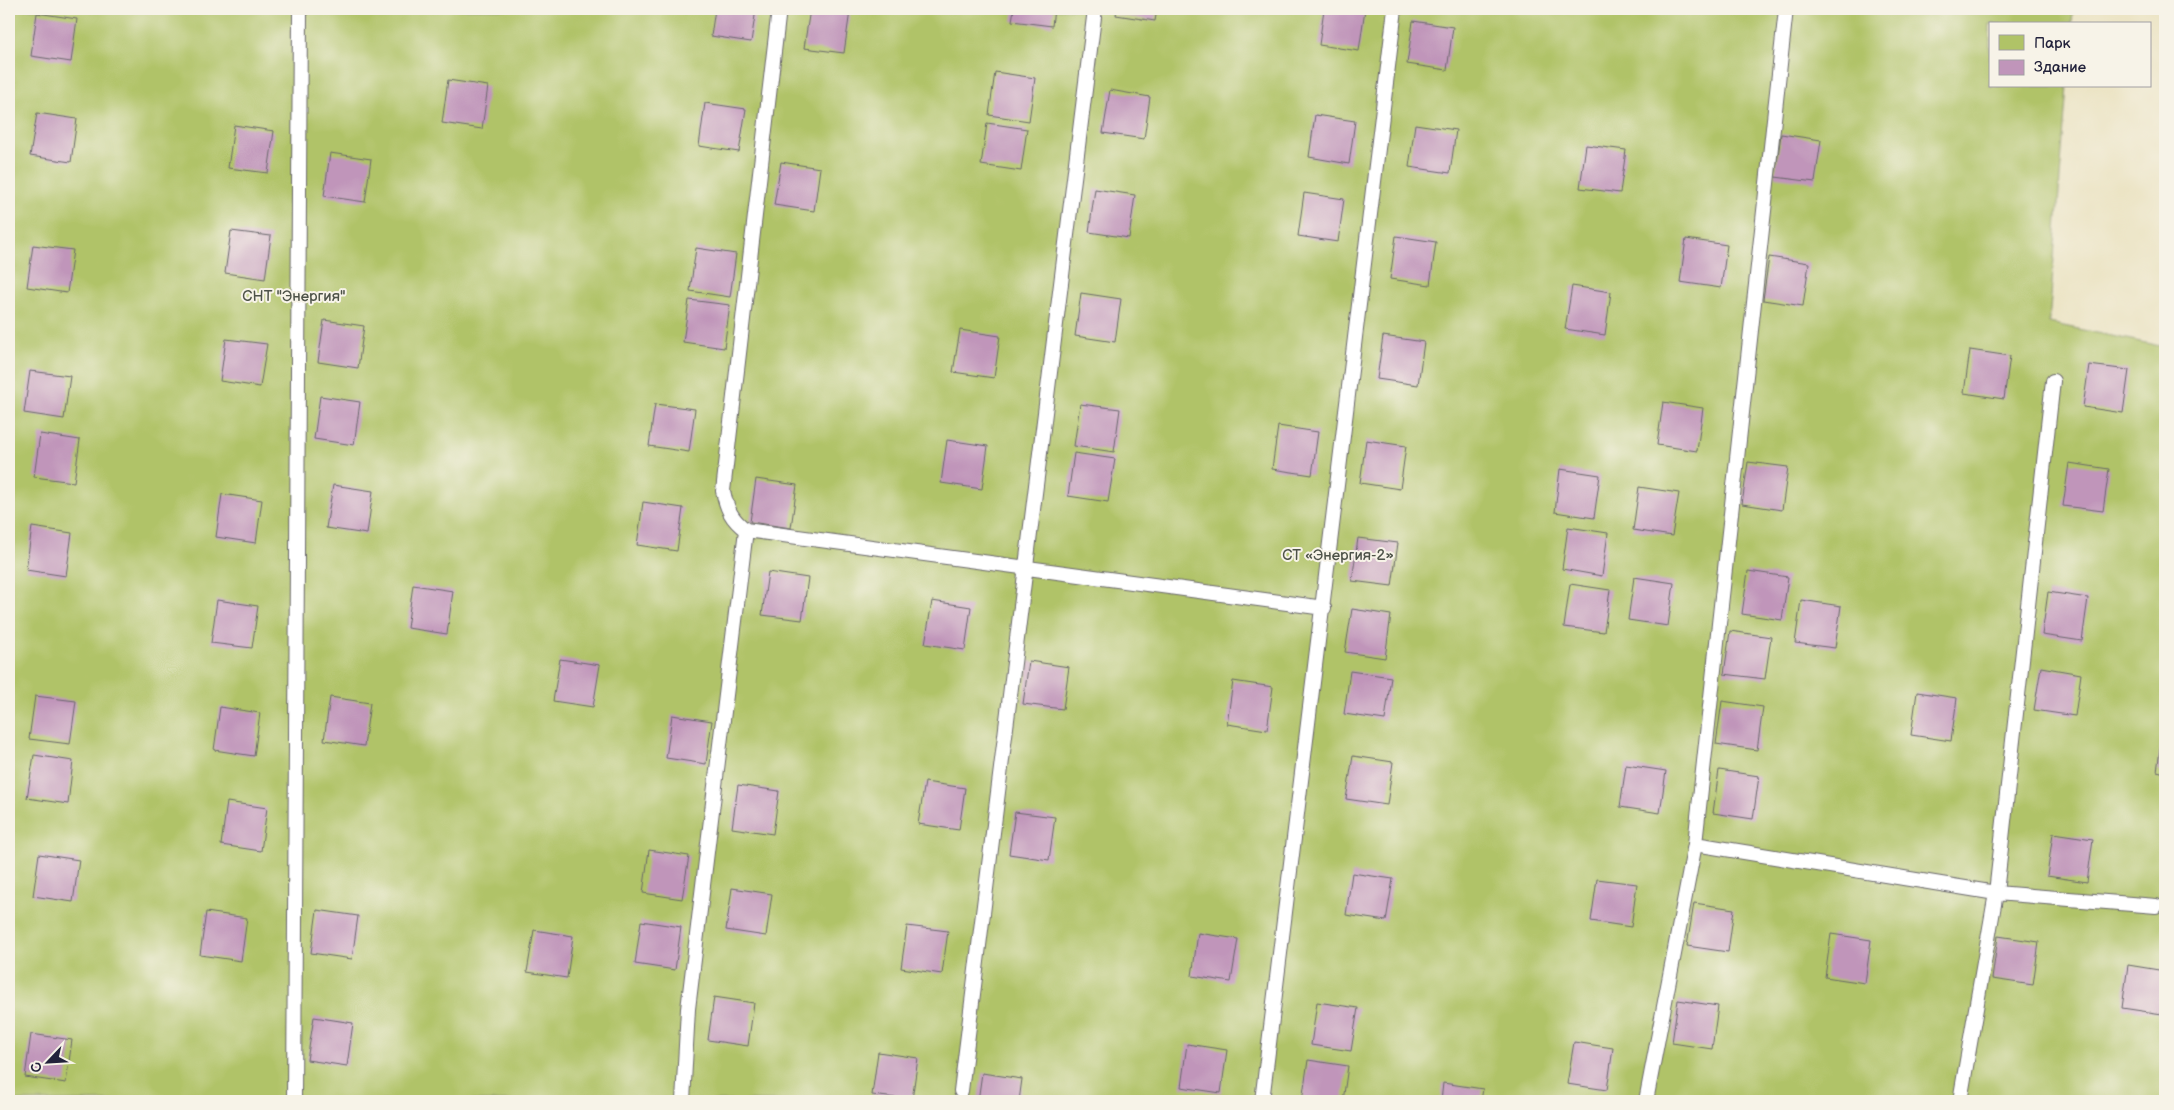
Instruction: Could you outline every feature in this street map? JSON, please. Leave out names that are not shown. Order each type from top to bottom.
[{"type":"lane","points":[[294,1101],[300,9]]},
{"type":"lane","points":[[779,9],[723,490],[726,506],[734,521],[746,530],[1324,608]]},
{"type":"lane","points":[[961,1091],[1095,9]]},
{"type":"lane","points":[[1262,1101],[1324,608],[1395,9]]},
{"type":"lane","points":[[1646,1101],[1695,844],[1786,9]]},
{"type":"lane","points":[[1960,1101],[1996,893],[2053,381]]},
{"type":"lane","points":[[684,1101],[688,1010],[746,530]]},
{"type":"lane","points":[[1695,844],[1996,893],[2156,906]]},
{"type":"green space","name":"СТ «Энергия-2»","points":[[9,9],[2073,9],[2072,22],[1989,22],[1989,88],[2067,88],[2049,323],[2165,347],[2165,1101],[9,1101]]},
{"type":"building","points":[[715,9],[756,9],[751,42],[711,36]]},
{"type":"building","points":[[810,9],[850,11],[844,53],[804,48]]},
{"type":"building","points":[[1014,9],[1054,9],[1052,26],[1012,21]]},
{"type":"building","points":[[1117,9],[1157,9],[1155,21],[1116,15]]},
{"type":"building","points":[[1324,9],[1365,9],[1359,51],[1319,45]]},
{"type":"building","points":[[37,13],[77,19],[71,62],[31,56]]},
{"type":"building","points":[[1413,21],[1453,27],[1447,70],[1407,64]]},
{"type":"building","points":[[995,72],[1035,78],[1029,121],[989,115]]},
{"type":"building","points":[[448,80],[488,86],[482,129],[442,123]]},
{"type":"building","points":[[1110,90],[1150,97],[1144,139],[1103,133]]},
{"type":"building","points":[[705,103],[746,109],[739,152],[699,146]]},
{"type":"building","points":[[37,113],[77,119],[71,162],[30,156]]},
{"type":"building","points":[[1315,115],[1355,121],[1349,164],[1309,157]]},
{"type":"building","points":[[987,123],[1027,129],[1021,171],[981,165]]},
{"type":"building","points":[[1415,124],[1456,130],[1450,173],[1409,167]]},
{"type":"building","points":[[234,125],[274,131],[268,173],[228,168]]},
{"type":"building","points":[[1781,134],[1821,140],[1815,182],[1775,177]]},
{"type":"building","points":[[1586,145],[1626,150],[1620,193],[1580,188]]},
{"type":"building","points":[[330,153],[371,159],[365,202],[324,196]]},
{"type":"building","points":[[781,162],[820,168],[814,211],[774,205]]},
{"type":"building","points":[[1095,189],[1135,195],[1129,238],[1089,232]]},
{"type":"building","points":[[1304,193],[1344,199],[1338,242],[1298,236]]},
{"type":"building","points":[[231,231],[271,236],[265,279],[225,273]]},
{"type":"building","points":[[1396,236],[1436,242],[1430,285],[1390,279]]},
{"type":"building","points":[[1686,239],[1727,245],[1721,288],[1680,282]]},
{"type":"building","points":[[33,245],[73,250],[67,293],[27,287]]},
{"type":"building","points":[[696,248],[736,254],[730,297],[690,291]]},
{"type":"building","points":[[1769,257],[1809,263],[1803,306],[1763,300]]},
{"type":"building","points":[[1572,286],[1611,292],[1605,335],[1565,329]]},
{"type":"building","points":[[1081,293],[1121,299],[1115,342],[1075,336]]},
{"type":"building","points":[[689,300],[730,305],[724,348],[683,342]]},
{"type":"building","points":[[324,320],[364,326],[358,368],[318,362]]},
{"type":"building","points":[[960,330],[1000,336],[994,378],[953,372]]},
{"type":"building","points":[[1383,336],[1424,342],[1418,385],[1377,379]]},
{"type":"building","points":[[226,339],[267,344],[260,387],[220,381]]},
{"type":"building","points":[[1970,350],[2010,356],[2004,399],[1964,393]]},
{"type":"building","points":[[2089,365],[2129,370],[2123,413],[2083,407]]},
{"type":"building","points":[[30,371],[70,376],[64,419],[24,413]]},
{"type":"building","points":[[320,396],[360,402],[354,445],[314,439]]},
{"type":"building","points":[[1663,402],[1703,408],[1697,451],[1657,445]]},
{"type":"building","points":[[655,404],[695,409],[689,452],[649,446]]},
{"type":"building","points":[[1080,404],[1120,409],[1114,452],[1074,446]]},
{"type":"building","points":[[1278,426],[1318,432],[1312,475],[1272,469]]},
{"type":"building","points":[[40,434],[80,440],[74,482],[34,477]]},
{"type":"building","points":[[947,440],[988,446],[982,489],[941,483]]},
{"type":"building","points":[[1366,440],[1406,446],[1400,489],[1360,483]]},
{"type":"building","points":[[1074,453],[1115,459],[1108,502],[1068,496]]},
{"type":"building","points":[[1748,462],[1788,467],[1782,510],[1742,504]]},
{"type":"building","points":[[2069,463],[2109,469],[2103,511],[2063,506]]},
{"type":"building","points":[[1560,469],[1600,475],[1594,518],[1555,512]]},
{"type":"building","points":[[756,479],[797,485],[791,528],[750,522]]},
{"type":"building","points":[[333,485],[373,491],[367,534],[326,528]]},
{"type":"building","points":[[1639,487],[1679,493],[1672,536],[1633,530]]},
{"type":"building","points":[[222,494],[262,500],[256,543],[216,537]]},
{"type":"building","points":[[643,502],[683,508],[677,551],[637,545]]},
{"type":"building","points":[[32,527],[72,533],[66,576],[26,570]]},
{"type":"building","points":[[1568,527],[1608,533],[1602,576],[1562,569]]},
{"type":"building","points":[[1358,538],[1398,543],[1392,586],[1352,581]]},
{"type":"building","points":[[1748,571],[1788,577],[1782,620],[1742,614]]},
{"type":"building","points":[[768,572],[808,578],[802,620],[762,615]]},
{"type":"building","points":[[1634,577],[1674,583],[1668,626],[1628,620]]},
{"type":"building","points":[[1570,584],[1610,590],[1604,632],[1564,627]]},
{"type":"building","points":[[413,585],[453,591],[447,634],[407,628]]},
{"type":"building","points":[[2048,592],[2088,598],[2082,641],[2042,635]]},
{"type":"building","points":[[217,600],[258,606],[252,648],[211,643]]},
{"type":"building","points":[[1801,600],[1841,606],[1835,648],[1795,643]]},
{"type":"building","points":[[932,601],[971,607],[965,650],[925,644]]},
{"type":"building","points":[[1352,609],[1391,615],[1385,658],[1345,652]]},
{"type":"building","points":[[1730,631],[1771,637],[1765,679],[1724,674]]},
{"type":"building","points":[[560,659],[600,665],[593,707],[553,701]]},
{"type":"building","points":[[1029,661],[1069,667],[1063,709],[1023,704]]},
{"type":"building","points":[[2041,667],[2081,674],[2075,716],[2034,710]]},
{"type":"building","points":[[1350,671],[1391,677],[1385,720],[1344,714]]},
{"type":"building","points":[[1233,681],[1273,687],[1267,730],[1227,724]]},
{"type":"building","points":[[1917,692],[1957,698],[1951,741],[1911,735]]},
{"type":"building","points":[[35,696],[76,701],[70,744],[29,739]]},
{"type":"building","points":[[330,697],[370,703],[364,746],[324,740]]},
{"type":"building","points":[[1722,701],[1763,707],[1757,750],[1716,744]]},
{"type":"building","points":[[220,707],[260,713],[254,756],[214,750]]},
{"type":"building","points":[[672,715],[712,721],[706,764],[666,758]]},
{"type":"building","points":[[2163,729],[2165,729],[2165,773],[2157,771]]},
{"type":"building","points":[[34,755],[73,761],[68,804],[27,798]]},
{"type":"building","points":[[1353,756],[1393,762],[1387,805],[1346,799]]},
{"type":"building","points":[[1626,765],[1666,771],[1660,813],[1620,807]]},
{"type":"building","points":[[1719,770],[1759,776],[1753,819],[1713,813]]},
{"type":"building","points":[[925,782],[965,788],[959,830],[918,824]]},
{"type":"building","points":[[738,785],[779,791],[773,834],[732,828]]},
{"type":"building","points":[[227,802],[267,808],[261,851],[221,845]]},
{"type":"building","points":[[1015,812],[1055,817],[1049,860],[1009,854]]},
{"type":"building","points":[[2053,833],[2093,839],[2087,882],[2047,876]]},
{"type":"building","points":[[649,850],[689,856],[682,899],[643,893]]},
{"type":"building","points":[[39,854],[79,860],[73,902],[33,896]]},
{"type":"building","points":[[1352,873],[1393,879],[1386,921],[1346,915]]},
{"type":"building","points":[[1597,879],[1637,884],[1631,927],[1591,921]]},
{"type":"building","points":[[732,888],[772,894],[766,936],[726,930]]},
{"type":"building","points":[[1694,903],[1734,909],[1728,952],[1687,946]]},
{"type":"building","points":[[317,910],[358,916],[352,959],[311,953]]},
{"type":"building","points":[[206,912],[247,918],[241,961],[200,955]]},
{"type":"building","points":[[641,921],[681,927],[675,970],[635,964]]},
{"type":"building","points":[[907,926],[948,931],[942,974],[901,968]]},
{"type":"building","points":[[534,930],[573,936],[567,978],[527,972]]},
{"type":"building","points":[[1198,933],[1238,939],[1231,982],[1192,976]]},
{"type":"building","points":[[1831,934],[1871,940],[1865,983],[1825,977]]},
{"type":"building","points":[[1998,936],[2039,942],[2033,985],[1992,979]]},
{"type":"building","points":[[2128,965],[2165,971],[2162,1014],[2122,1008]]},
{"type":"building","points":[[714,997],[754,1003],[748,1046],[708,1040]]},
{"type":"building","points":[[1678,1000],[1718,1006],[1712,1049],[1672,1043]]},
{"type":"building","points":[[1317,1002],[1358,1008],[1351,1051],[1311,1045]]},
{"type":"building","points":[[314,1017],[353,1023],[347,1066],[307,1060]]},
{"type":"building","points":[[31,1034],[72,1040],[66,1083],[25,1077]]},
{"type":"building","points":[[1574,1042],[1613,1048],[1607,1090],[1567,1084]]},
{"type":"building","points":[[1187,1044],[1227,1050],[1221,1093],[1181,1087]]},
{"type":"building","points":[[878,1052],[918,1058],[912,1100],[872,1095]]},
{"type":"building","points":[[1308,1060],[1348,1066],[1343,1101],[1302,1101]]},
{"type":"building","points":[[982,1073],[1022,1079],[1019,1101],[978,1101]]},
{"type":"building","points":[[1443,1083],[1483,1089],[1481,1101],[1441,1101]]},
{"type":"park label","name":"СНТ \"Энергия\"","points":[[294,296]]}]
